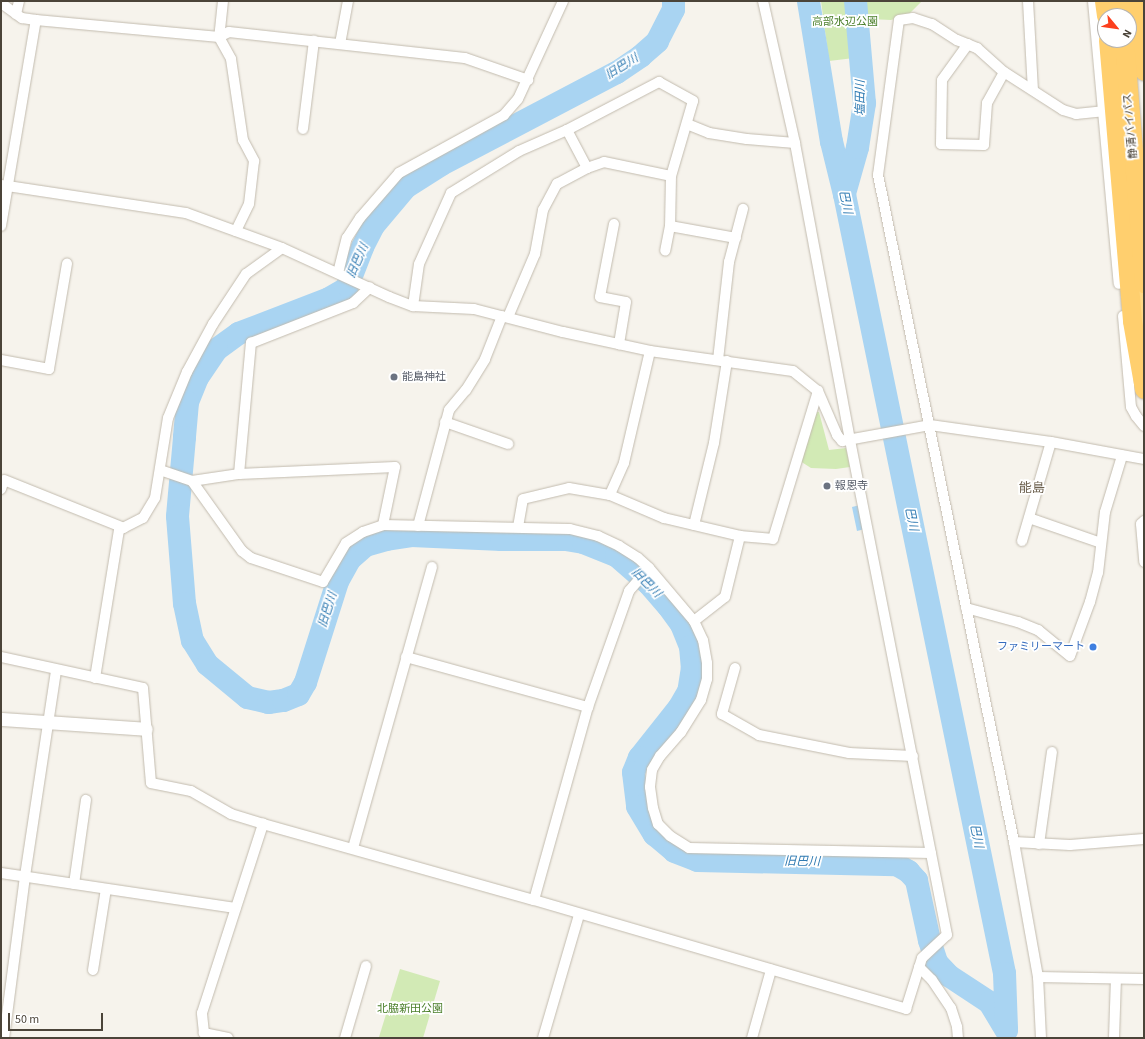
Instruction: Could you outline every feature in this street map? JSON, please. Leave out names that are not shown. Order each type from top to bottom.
[{"type":"highway","points":[[1138,1],[1144,71]]},
{"type":"highway","points":[[1109,48],[1132,322],[1144,389]]},
{"type":"highway","points":[[1119,48],[1136,241],[1144,353]]},
{"type":"highway","name":"静清バイパス","points":[[1125,48],[1144,283]]},
{"type":"street","points":[[16,14],[19,1]]},
{"type":"street","points":[[223,1],[219,37],[231,59],[243,140],[254,161],[249,204],[236,231]]},
{"type":"street","points":[[340,44],[348,1]]},
{"type":"street","points":[[342,275],[347,238],[360,218],[399,173],[504,115],[518,100],[563,1]]},
{"type":"street","points":[[1,657],[143,688],[151,783],[191,791],[231,814],[263,824],[534,900],[579,915],[906,1009],[921,963],[947,936],[795,143],[763,1]]},
{"type":"street","points":[[1028,1],[1033,90]]},
{"type":"street","points":[[1093,1],[1131,407],[1144,426]]},
{"type":"street","points":[[1,3],[22,18],[36,20],[219,37],[229,32],[465,58],[528,80]]},
{"type":"street","points":[[1041,1038],[1038,977],[1014,842],[927,425],[878,175],[899,20],[913,18],[932,24],[977,48],[1004,72],[1063,110],[1076,114],[1103,111]]},
{"type":"street","points":[[1,226],[4,185],[36,20]]},
{"type":"street","points":[[303,129],[314,41]]},
{"type":"street","points":[[968,44],[942,80],[941,144],[984,145],[987,103],[1004,72]]},
{"type":"street","points":[[413,306],[419,264],[451,193],[518,151],[567,130],[659,82],[694,101],[671,176],[670,226],[665,251]]},
{"type":"street","points":[[687,124],[709,133],[795,143]]},
{"type":"street","points":[[567,130],[587,168]]},
{"type":"street","points":[[418,526],[449,410],[466,390],[485,359],[535,254],[543,210],[557,184],[587,168],[604,162],[671,176]]},
{"type":"street","points":[[4,185],[186,213],[282,248],[413,306],[474,309],[650,351],[793,371],[818,391],[837,435],[842,441],[927,425],[1051,442],[1144,459]]},
{"type":"street","points":[[694,525],[714,443],[723,361],[729,262],[744,209]]},
{"type":"street","points":[[614,224],[600,297],[626,302],[620,344]]},
{"type":"street","points":[[670,226],[736,238]]},
{"type":"street","points":[[95,678],[119,530],[143,518],[155,498],[168,418],[187,372],[213,324],[246,274],[282,248]]},
{"type":"street","points":[[1,360],[49,368],[67,264]]},
{"type":"street","points":[[239,474],[251,343],[353,303],[370,288]]},
{"type":"street","points":[[610,495],[624,463],[650,351]]},
{"type":"street","points":[[518,528],[523,499],[569,488],[610,495],[664,518],[740,536],[773,539],[818,391]]},
{"type":"street","points":[[446,422],[508,444]]},
{"type":"street","points":[[1022,541],[1051,442]]},
{"type":"street","points":[[966,608],[1018,622],[1038,630],[1070,656],[1090,602],[1098,573],[1105,512],[1122,456]]},
{"type":"street","points":[[160,470],[192,481],[239,474],[395,467],[383,525]]},
{"type":"street","points":[[1,489],[4,480],[124,528]]},
{"type":"street","points":[[192,481],[242,550],[251,558],[323,582],[346,543],[362,532],[383,525],[570,529],[598,536],[619,546],[638,558],[649,568],[694,621],[703,640],[707,663],[707,679],[701,700],[681,732],[660,756],[652,770],[650,787],[658,824],[670,836],[689,848],[931,853]]},
{"type":"street","points":[[1029,518],[1101,543]]},
{"type":"street","points":[[1144,521],[1141,524],[1144,562]]},
{"type":"street","points":[[694,621],[725,597],[740,536]]},
{"type":"street","points":[[353,848],[432,567]]},
{"type":"street","points":[[534,900],[588,707],[629,591],[649,568]]},
{"type":"street","points":[[406,657],[588,707]]},
{"type":"street","points":[[735,668],[722,714],[759,735],[848,753],[913,756]]},
{"type":"street","points":[[4,1038],[25,876],[56,670]]},
{"type":"street","points":[[1,719],[146,729]]},
{"type":"street","points":[[1039,844],[1052,752]]},
{"type":"street","points":[[74,884],[86,800]]},
{"type":"street","points":[[228,1038],[204,1033],[202,1013],[263,824]]},
{"type":"street","points":[[1014,842],[1070,845],[1144,839]]},
{"type":"street","points":[[1,873],[235,908]]},
{"type":"street","points":[[93,970],[106,888]]},
{"type":"street","points":[[543,1038],[579,915]]},
{"type":"street","points":[[921,963],[951,1008],[957,1028],[958,1038]]},
{"type":"street","points":[[345,1038],[366,966]]},
{"type":"street","points":[[752,1038],[771,970]]},
{"type":"street","points":[[1038,977],[1144,980]]},
{"type":"street","points":[[1114,1038],[1116,979]]},
{"type":"green space","name":"高部水辺公園","points":[[821,1],[922,1],[908,15],[891,20],[869,19],[854,58],[829,61]]},
{"type":"green space","points":[[814,412],[819,412],[829,450],[846,448],[850,467],[836,469],[811,468],[800,461]]},
{"type":"green space","name":"北脇新田公園","points":[[400,969],[440,981],[423,1038],[379,1037]]},
{"type":"water","points":[[860,505],[865,529],[857,531],[852,507]]},
{"type":"waterway","name":"旧巴川","points":[[673,1],[673,9],[657,41],[640,56],[616,72],[441,164],[405,187],[373,225],[362,247],[346,288],[329,298],[238,333],[216,349],[197,377],[187,402],[177,516],[184,603],[192,640],[207,664],[247,697],[268,702],[283,700],[298,694],[305,682],[337,581],[350,558],[365,545],[386,539],[411,535],[501,539],[565,539],[583,542],[616,555],[648,583],[668,606],[681,624],[690,646],[692,667],[688,691],[678,708],[639,757],[633,772],[637,806],[654,834],[674,851],[697,860],[896,864],[908,871],[916,880],[929,940],[936,962],[948,975],[989,1002],[1006,1030]]},
{"type":"waterway","name":"巴川","points":[[808,1],[831,141],[844,194],[1004,973],[1006,1028]]},
{"type":"waterway","name":"塩田川","points":[[844,193],[857,147],[864,103],[855,1]]},
{"type":"place","name":"能島神社","points":[[394,377]]},
{"type":"place","name":"報恩寺","points":[[827,486]]},
{"type":"place","name":"ファミリーマート","points":[[1093,647]]},
{"type":"district","name":"能島","points":[[1032,488]]}]
